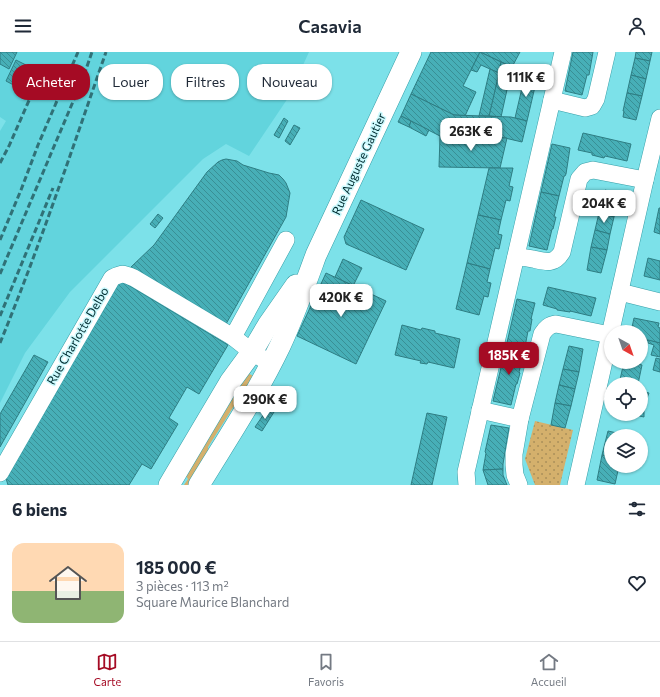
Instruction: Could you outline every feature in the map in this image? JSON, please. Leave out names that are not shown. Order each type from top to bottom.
[{"type":"street","name":"Rue Auguste Gautier","points":[[199,485],[256,392],[284,338],[316,255],[411,52]]},
{"type":"street","points":[[467,485],[466,472],[563,52]]},
{"type":"street","points":[[552,100],[585,108],[592,106],[596,99],[607,52]]},
{"type":"street","points":[[612,325],[660,118]]},
{"type":"street","points":[[516,256],[547,262],[551,262],[560,257],[579,179],[585,172],[593,170],[645,180]]},
{"type":"street","points":[[233,337],[286,240]]},
{"type":"street","name":"Rue Auguste Gautier","points":[[169,485],[230,382],[252,352],[268,325],[316,255]]},
{"type":"street","name":"Rue Charlotte Delbo","points":[[0,473],[112,278],[118,275],[125,274],[134,278],[233,337],[252,352],[271,364]]},
{"type":"street","points":[[620,292],[660,302]]},
{"type":"street","points":[[519,485],[515,475],[514,454],[520,419],[542,334],[547,327],[556,324],[604,335]]},
{"type":"street","points":[[576,485],[604,362]]},
{"type":"street","points":[[480,410],[520,419]]},
{"type":"shaded area","points":[[0,52],[309,52],[304,64],[247,64],[247,100],[287,100],[249,156],[226,144],[203,159],[70,292],[25,353],[0,403],[0,131],[6,121],[0,117]]},
{"type":"shaded area","points":[[248,373],[253,376],[208,447],[209,453],[190,485],[184,485],[188,479],[186,476]]},
{"type":"shaded area","points":[[535,421],[573,430],[560,485],[535,485],[525,459]]},
{"type":"building","points":[[0,52],[17,52],[9,69],[0,64]]},
{"type":"building","points":[[431,52],[480,52],[463,86],[476,92],[465,116],[454,115],[411,94]]},
{"type":"building","points":[[480,52],[520,52],[512,67]]},
{"type":"building","points":[[480,52],[501,62],[499,73],[481,65],[477,72],[471,70]]},
{"type":"building","points":[[573,52],[593,52],[589,75],[587,75],[582,95],[565,91]]},
{"type":"building","points":[[636,52],[652,52],[650,61],[635,58]]},
{"type":"building","points":[[635,58],[650,61],[646,79],[631,75]]},
{"type":"building","points":[[16,60],[24,64],[14,64]]},
{"type":"building","points":[[501,62],[512,67],[501,117],[489,116]]},
{"type":"building","points":[[12,68],[12,84],[6,81]]},
{"type":"building","points":[[490,69],[499,73],[489,116],[479,116]]},
{"type":"building","points":[[525,75],[537,78],[527,121],[515,118]]},
{"type":"building","points":[[631,75],[646,79],[642,96],[627,93]]},
{"type":"building","points":[[627,93],[642,96],[636,120],[623,117]]},
{"type":"building","points":[[411,94],[454,115],[511,117],[527,121],[522,142],[505,138],[440,136],[401,116]]},
{"type":"building","points":[[401,116],[411,121],[409,127],[398,122]]},
{"type":"building","points":[[284,118],[288,121],[279,138],[274,135]]},
{"type":"building","points":[[411,121],[429,130],[426,136],[409,127]]},
{"type":"building","points":[[294,125],[300,128],[290,145],[285,141]]},
{"type":"building","points":[[583,133],[631,144],[627,161],[605,156],[604,158],[592,155],[592,153],[578,150]]},
{"type":"building","points":[[440,136],[507,138],[500,168],[439,167]]},
{"type":"building","points":[[552,144],[570,148],[566,174],[564,176],[559,196],[541,192]]},
{"type":"building","points":[[226,159],[237,161],[243,165],[279,175],[286,183],[290,193],[286,217],[226,324],[131,267],[154,245],[207,172],[218,162]]},
{"type":"building","points":[[489,168],[513,168],[509,186],[513,187],[510,201],[506,200],[501,220],[478,215]]},
{"type":"building","points":[[605,190],[619,194],[614,217],[599,213]]},
{"type":"building","points":[[541,192],[559,196],[554,217],[556,217],[547,250],[529,246]]},
{"type":"building","points":[[361,200],[424,229],[406,270],[346,244],[344,237]]},
{"type":"building","points":[[660,208],[660,234],[654,232]]},
{"type":"building","points":[[599,213],[614,217],[610,234],[595,230]]},
{"type":"building","points":[[158,214],[163,218],[155,228],[150,224]]},
{"type":"building","points":[[478,215],[501,220],[498,234],[502,235],[499,249],[495,248],[490,269],[467,263]]},
{"type":"building","points":[[595,230],[610,234],[607,250],[591,247]]},
{"type":"building","points":[[591,247],[607,250],[601,273],[587,270]]},
{"type":"building","points":[[648,258],[660,261],[660,280],[644,276]]},
{"type":"building","points":[[343,259],[362,268],[353,286],[335,277]]},
{"type":"building","points":[[467,263],[490,269],[487,282],[491,283],[488,297],[484,296],[479,315],[456,309]]},
{"type":"building","points":[[326,273],[386,301],[356,364],[297,336]]},
{"type":"building","points":[[120,280],[228,345],[199,394],[187,387],[169,418],[178,424],[151,469],[142,464],[129,485],[8,485],[4,472]]},
{"type":"building","points":[[548,287],[596,298],[591,316],[570,311],[557,310],[543,305]]},
{"type":"building","points":[[517,299],[535,303],[530,331],[528,331],[524,352],[506,347]]},
{"type":"building","points":[[634,318],[659,323],[660,343],[648,340],[648,325],[632,325]]},
{"type":"building","points":[[402,325],[421,330],[422,328],[435,331],[435,333],[460,339],[454,368],[428,362],[427,364],[420,363],[421,361],[395,355]]},
{"type":"building","points":[[648,340],[660,343],[660,357],[651,355],[654,345],[648,343]]},
{"type":"building","points":[[569,346],[583,349],[579,372],[563,369]]},
{"type":"building","points":[[506,347],[524,352],[511,405],[493,401]]},
{"type":"building","points":[[34,355],[48,362],[0,447],[0,414]]},
{"type":"building","points":[[656,358],[660,359],[660,372],[653,370]]},
{"type":"building","points":[[563,369],[579,372],[575,389],[559,385]]},
{"type":"building","points":[[622,369],[641,369],[639,377],[621,377]]},
{"type":"building","points":[[559,385],[575,389],[571,406],[555,403]]},
{"type":"building","points":[[555,403],[571,406],[565,428],[551,425]]},
{"type":"building","points":[[268,408],[274,412],[262,431],[255,427]]},
{"type":"building","points":[[427,413],[447,417],[432,485],[411,485]]},
{"type":"building","points":[[491,425],[509,428],[503,469],[483,470],[485,452]]},
{"type":"building","points":[[602,455],[604,455],[604,473],[617,473],[615,484],[597,480]]},
{"type":"building","points":[[503,469],[503,475],[507,485],[488,485],[483,470]]},
{"type":"railway","points":[[0,240],[38,145],[78,52]]},
{"type":"railway","points":[[0,274],[83,78],[92,52]]},
{"type":"railway","points":[[0,343],[42,235],[106,52]]},
{"type":"railway","points":[[0,163],[29,100]]},
{"type":"railway","points":[[0,316],[53,188]]}]
